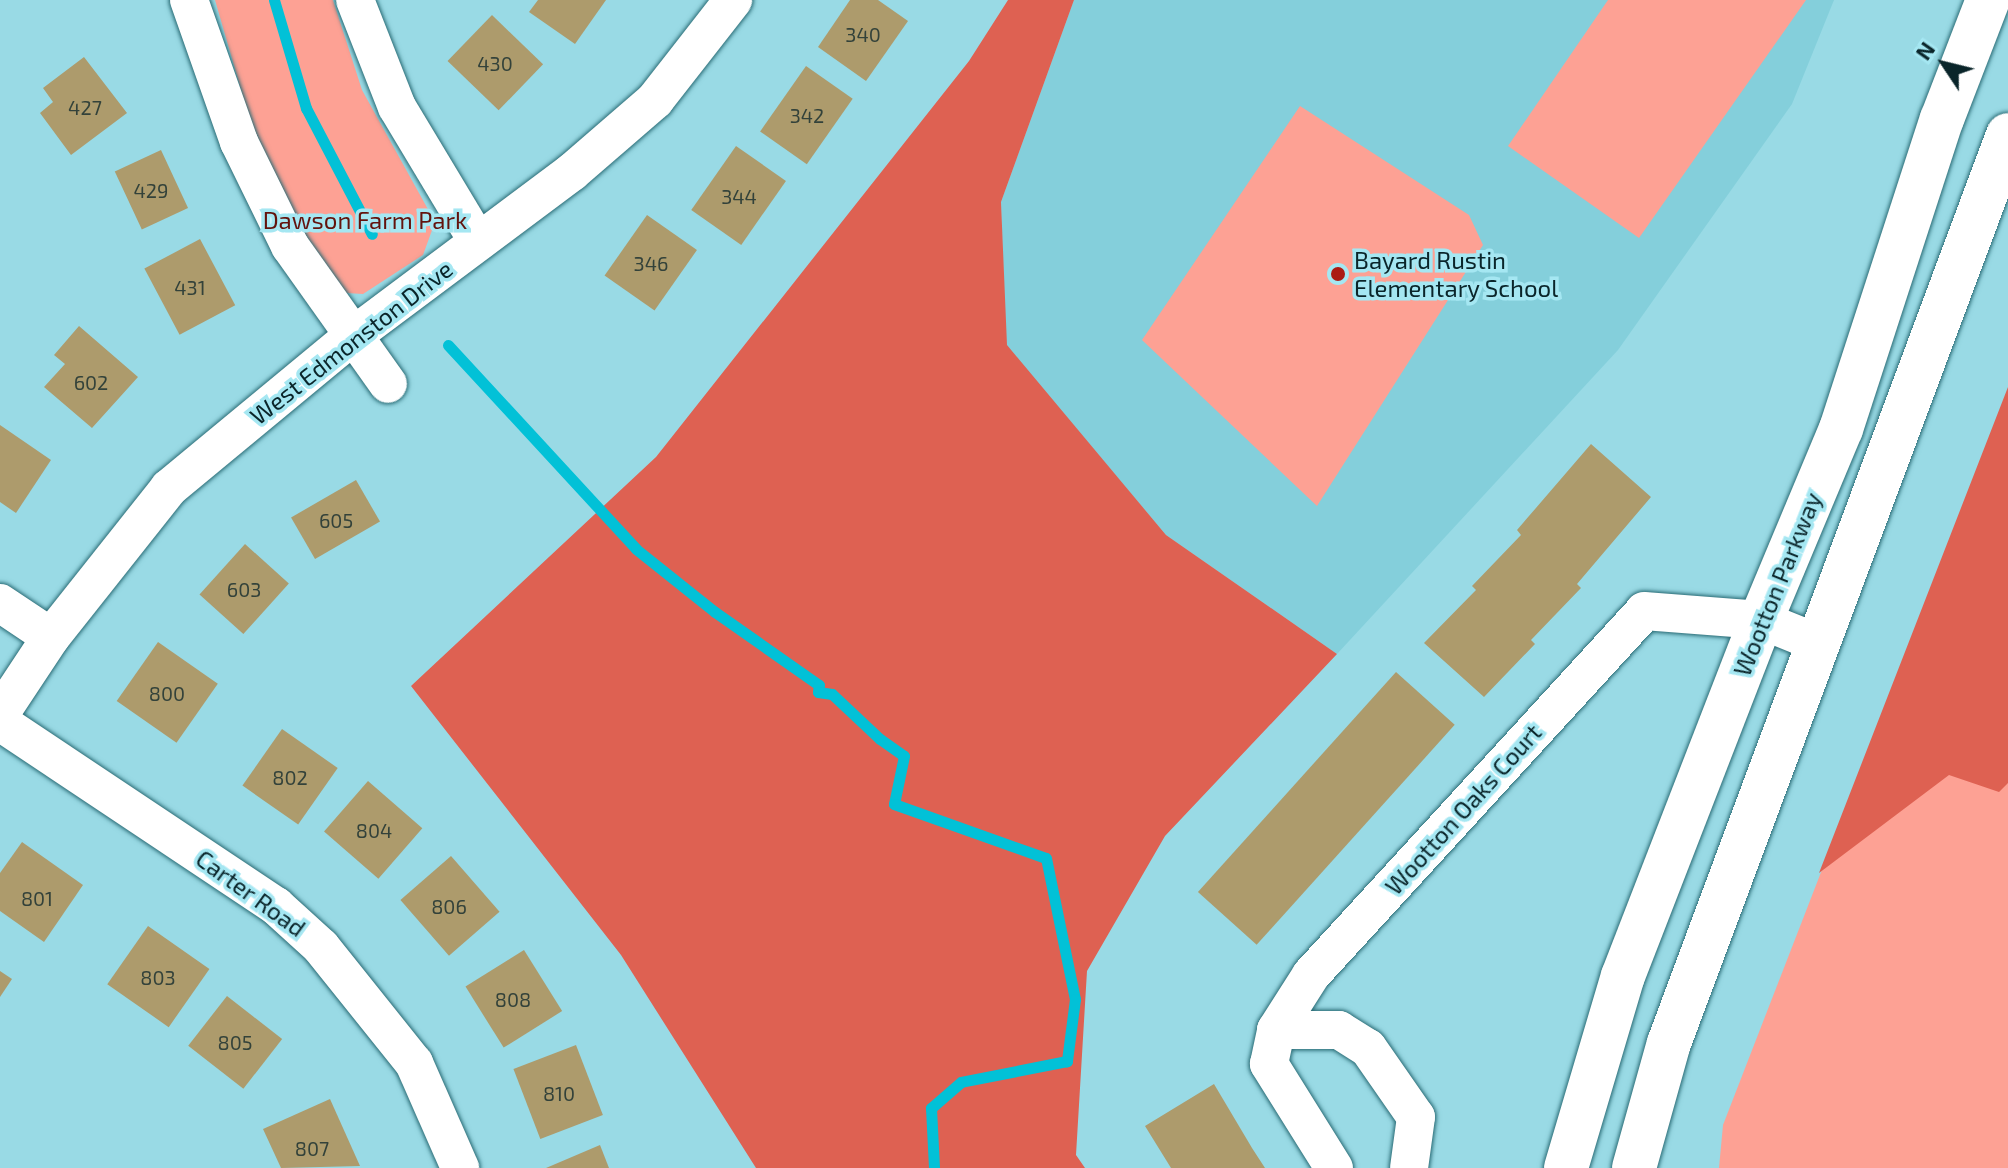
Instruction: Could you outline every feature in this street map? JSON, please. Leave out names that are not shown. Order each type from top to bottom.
[{"type":"main road","name":"Wootton Parkway","points":[[1566,1168],[1623,976],[1761,620],[1841,429],[1942,119],[1988,0]]},
{"type":"main road","points":[[1634,1168],[1669,1043],[2008,135]]},
{"type":"street","points":[[189,0],[239,142],[283,233],[388,384]]},
{"type":"street","points":[[355,0],[397,107],[478,242]]},
{"type":"street","name":"West Edmonston Drive","points":[[0,714],[51,637],[169,488],[354,335],[572,172],[655,100],[733,0]]},
{"type":"street","points":[[0,603],[51,637]]},
{"type":"street","name":"Wootton Oaks Court","points":[[1334,1168],[1269,1064],[1276,1030],[1311,975],[1644,611],[1761,620],[1818,643]]},
{"type":"street","name":"Carter Road","points":[[0,722],[276,906],[321,947],[414,1063],[460,1168]]},
{"type":"street","points":[[1276,1030],[1339,1030],[1368,1048],[1416,1117],[1409,1168]]},
{"type":"shaded area","points":[[1008,0],[1074,0],[1001,202],[1007,345],[1166,535],[1337,654],[1165,836],[1087,971],[1076,1155],[1085,1168],[756,1168],[621,955],[411,686],[656,457],[969,61]]},
{"type":"shaded area","name":"Bayard Rustin Elementary School","points":[[1074,0],[1834,0],[1792,104],[1618,350],[1337,654],[1166,535],[1006,345],[1001,202]]},
{"type":"shaded area","points":[[2008,387],[2008,783],[1999,792],[1949,775],[1819,873]]},
{"type":"green space","name":"Dawson Farm Park","points":[[215,0],[333,0],[362,90],[435,222],[423,255],[363,294],[346,293],[327,279],[252,128]]},
{"type":"green space","points":[[1608,0],[1806,0],[1639,238],[1508,146]]},
{"type":"green space","points":[[1300,106],[1469,215],[1483,245],[1317,506],[1142,340]]},
{"type":"green space","points":[[2008,390],[2008,1168],[1719,1168],[1723,1125]]},
{"type":"building","points":[[538,0],[606,0],[575,44],[529,12]]},
{"type":"building","points":[[850,0],[878,0],[908,21],[866,81],[818,47]]},
{"type":"building","points":[[492,15],[543,64],[499,110],[448,61]]},
{"type":"building","points":[[84,57],[127,113],[71,155],[40,113],[53,102],[43,88]]},
{"type":"building","points":[[806,66],[853,99],[807,164],[760,132]]},
{"type":"building","points":[[736,146],[786,181],[741,245],[691,210]]},
{"type":"building","points":[[161,150],[188,208],[142,230],[115,172]]},
{"type":"building","points":[[647,215],[697,250],[655,311],[605,276]]},
{"type":"building","points":[[200,239],[235,305],[180,335],[144,269]]},
{"type":"building","points":[[79,326],[138,377],[92,428],[44,387],[65,364],[54,355]]},
{"type":"building","points":[[0,425],[51,460],[16,513],[0,502]]},
{"type":"building","points":[[1591,444],[1651,497],[1577,584],[1581,588],[1531,640],[1535,644],[1484,697],[1424,643],[1476,590],[1472,586],[1521,535],[1517,530]]},
{"type":"building","points":[[356,480],[380,522],[315,559],[291,518]]},
{"type":"building","points":[[245,544],[289,583],[243,634],[199,595]]},
{"type":"building","points":[[158,642],[218,684],[177,743],[117,701]]},
{"type":"building","points":[[1396,672],[1455,725],[1257,945],[1198,892]]},
{"type":"building","points":[[282,729],[338,768],[298,825],[242,786]]},
{"type":"building","points":[[368,781],[422,828],[378,879],[324,832]]},
{"type":"building","points":[[22,842],[83,885],[44,942],[0,911],[0,873]]},
{"type":"building","points":[[451,856],[500,912],[449,956],[400,900]]},
{"type":"building","points":[[148,926],[209,969],[169,1027],[107,984]]},
{"type":"building","points":[[524,950],[562,1011],[504,1048],[465,987]]},
{"type":"building","points":[[0,971],[12,979],[0,997]]},
{"type":"building","points":[[227,996],[282,1039],[243,1089],[188,1046]]},
{"type":"building","points":[[576,1045],[603,1115],[540,1139],[513,1069]]},
{"type":"building","points":[[1214,1084],[1265,1168],[1171,1168],[1145,1126]]},
{"type":"building","points":[[330,1099],[360,1166],[281,1168],[263,1129]]},
{"type":"building","points":[[600,1145],[609,1168],[546,1168]]},
{"type":"waterway","points":[[274,0],[306,108],[372,234]]},
{"type":"waterway","points":[[448,345],[636,549],[715,612],[819,685],[818,692],[832,694],[880,739],[904,756],[894,804],[1046,858],[1075,999],[1067,1061],[961,1082],[931,1108],[934,1168]]},
{"type":"place","name":"Bayard Rustin Elementary School","points":[[1338,274]]}]
